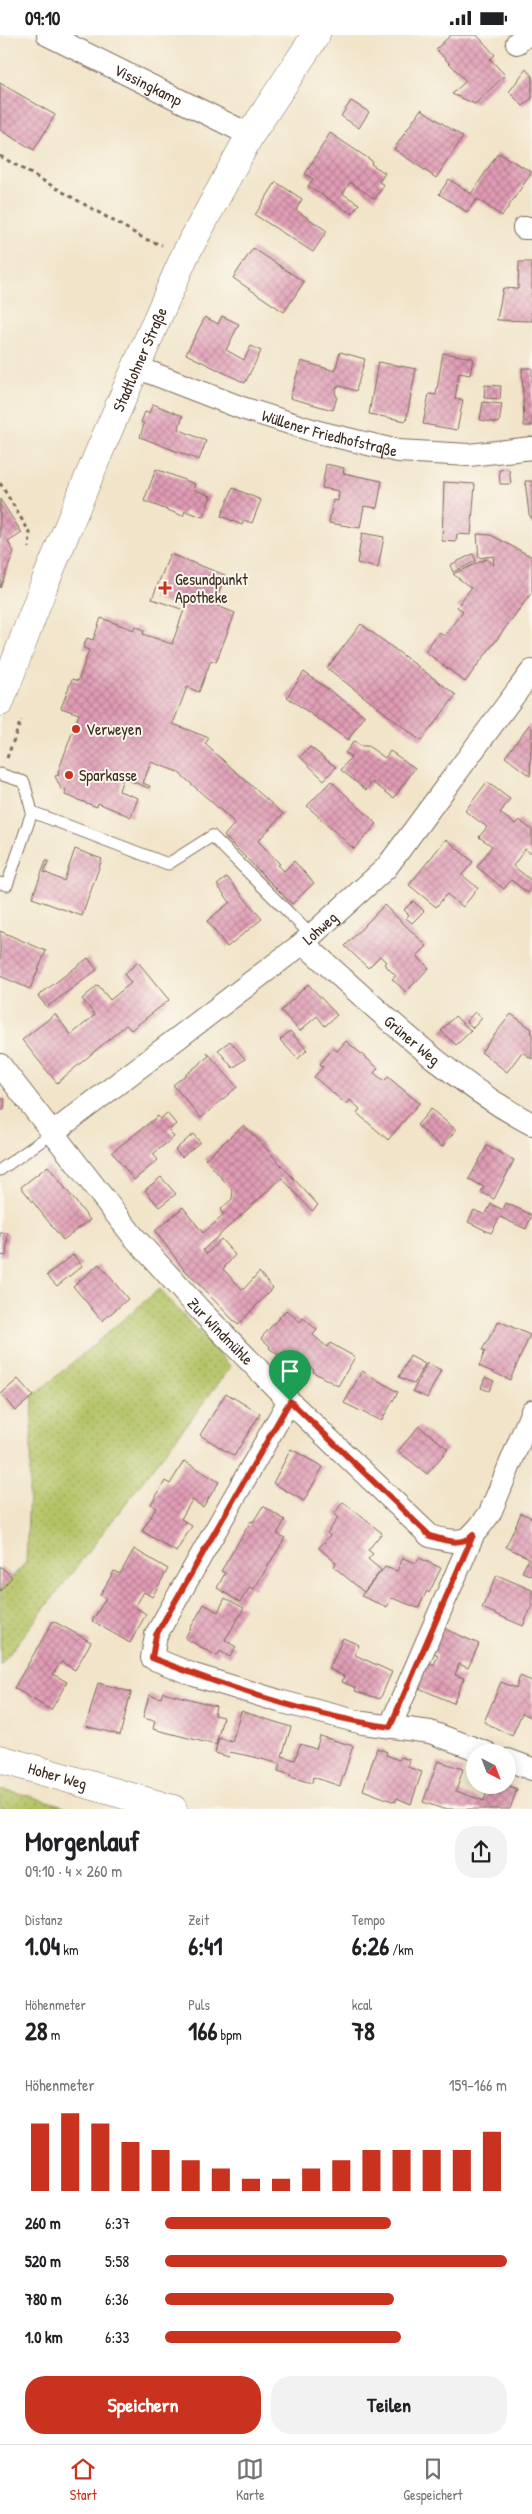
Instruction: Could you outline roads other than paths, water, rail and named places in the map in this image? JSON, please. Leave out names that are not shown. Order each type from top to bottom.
[{"type":"main road","name":"Stadtlohner Straße","points":[[0,702],[44,585],[185,255],[250,135],[316,35]]},
{"type":"main road","name":"Hoher Weg","points":[[0,1759],[173,1809]]},
{"type":"street","name":"Vissingkamp","points":[[48,35],[250,135]]},
{"type":"street","name":"Wüllener Friedhofstraße","points":[[136,367],[242,408],[318,432],[398,451],[469,455],[532,448]]},
{"type":"street","name":"Lohweg","points":[[54,1132],[308,940],[386,868],[525,695],[532,671]]},
{"type":"street","name":"Grüner Weg","points":[[308,940],[436,1060],[502,1108],[532,1124]]},
{"type":"street","name":"Zur Windmühle","points":[[0,1065],[133,1236],[199,1309],[290,1401],[430,1536],[452,1542],[469,1538],[473,1535]]},
{"type":"street","points":[[290,1401],[156,1635],[152,1658],[194,1675],[279,1701],[363,1723],[430,1732],[466,1745]]},
{"type":"street","points":[[390,1727],[473,1535],[490,1513],[531,1417]]},
{"type":"street","points":[[516,1763],[532,1769]]},
{"type":"lane","points":[[0,774],[24,782],[32,812],[7,885],[0,883]]},
{"type":"lane","points":[[32,812],[168,864],[212,836],[308,940]]},
{"type":"lane","points":[[0,1170],[54,1132]]},
{"type":"place","name":"Gesundpunkt Apotheke","points":[[165,588]]},
{"type":"place","name":"Verweyen","points":[[76,729]]},
{"type":"place","name":"Sparkasse","points":[[69,775]]}]
